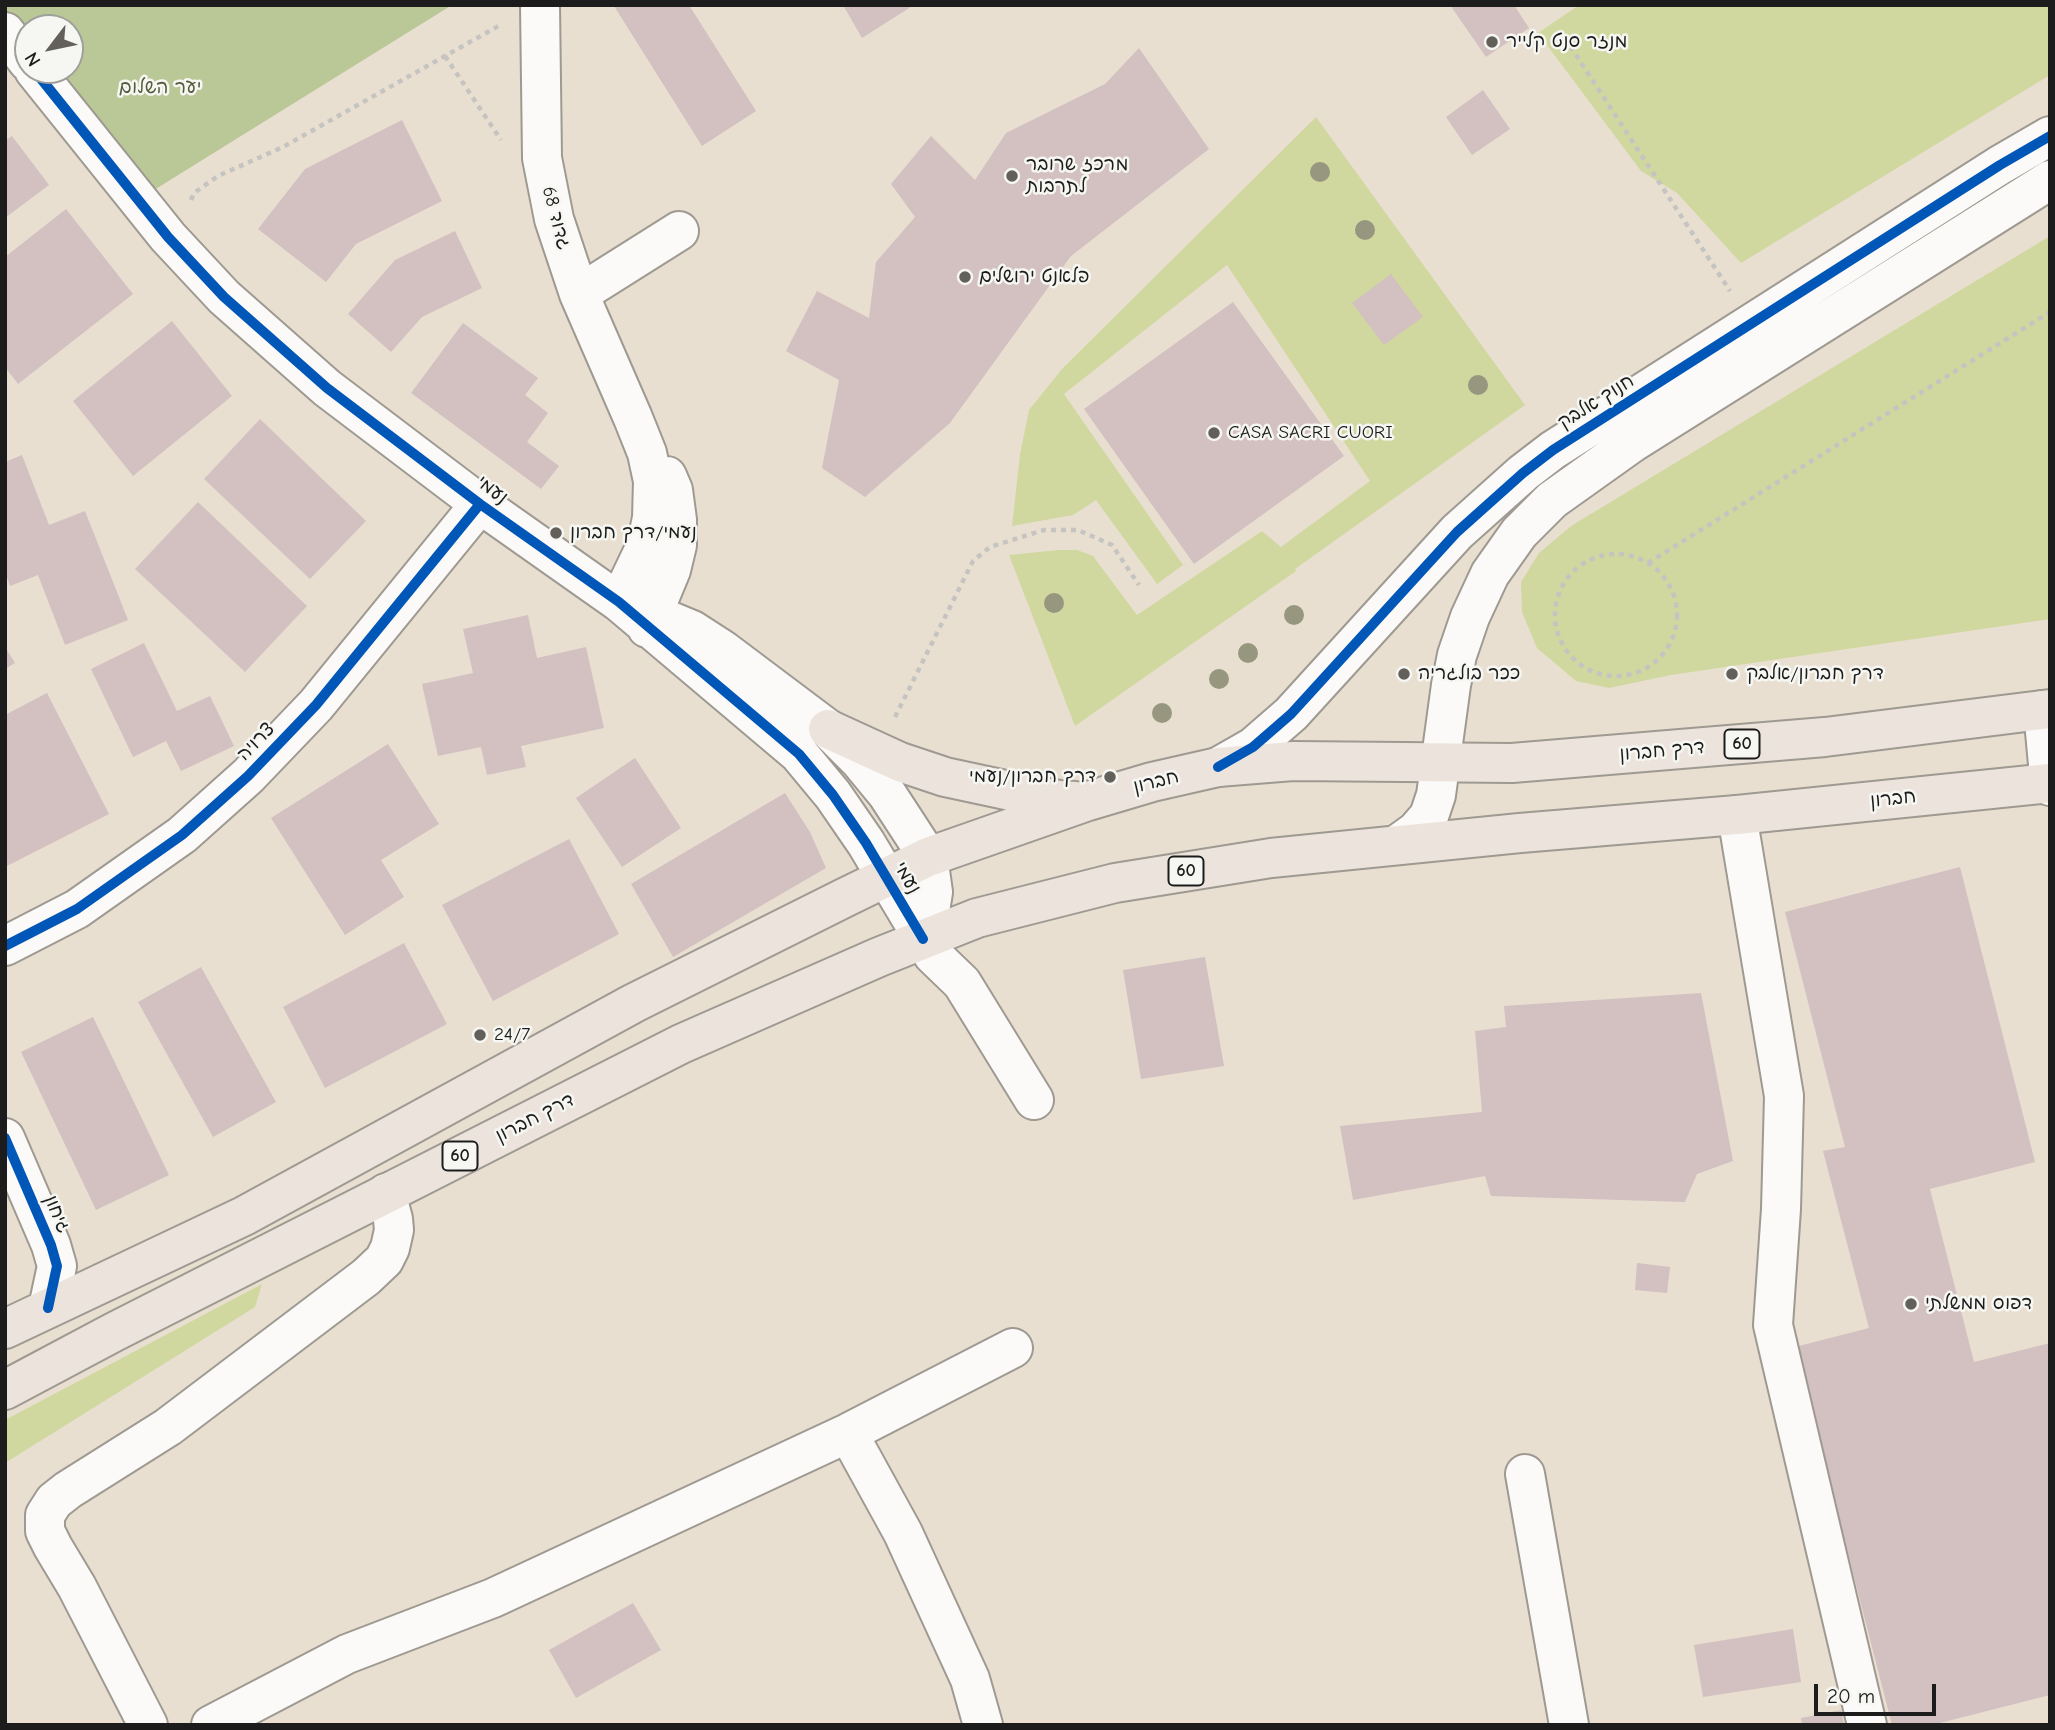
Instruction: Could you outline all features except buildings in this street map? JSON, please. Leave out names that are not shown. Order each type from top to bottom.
[{"type":"highway","name":"דרך חברון","points":[[1441,763],[1512,763],[1811,738],[2046,709]]},
{"type":"highway","points":[[828,729],[900,762],[945,777],[1059,800],[1088,801]]},
{"type":"highway","name":"חברון","points":[[887,877],[928,857],[1015,825],[1152,782],[1218,767],[1293,761],[1441,763]]},
{"type":"highway","name":"חברון","points":[[1737,815],[2050,784]]},
{"type":"highway","name":"60","points":[[923,939],[977,918],[1115,883],[1204,867],[1398,844],[1737,815]]},
{"type":"highway","name":"60","points":[[5,1329],[244,1216],[634,1003],[887,877]]},
{"type":"highway","name":"דרך חברון","points":[[5,1391],[114,1332],[681,1044],[923,939]]},
{"type":"street","name":"גדוד 68","points":[[526,12],[542,158],[554,219],[579,294],[647,453],[653,481],[652,518],[643,552],[619,602]]},
{"type":"street","name":"נעמי","points":[[45,84],[168,237],[224,297],[327,388],[480,504],[619,602],[651,620],[799,754],[833,795],[887,877],[923,939]]},
{"type":"street","name":"חנוך אלבק","points":[[1218,767],[1253,747],[1291,715],[1457,532],[1553,450],[2000,165],[2050,136]]},
{"type":"street","points":[[1398,844],[1416,831],[1429,816],[1436,795],[1451,685],[1470,617],[1497,564],[1519,533],[1552,500],[1632,443],[2050,180]]},
{"type":"street","points":[[579,294],[679,231]]},
{"type":"street","name":"גדוד 68","points":[[633,418],[661,464],[673,490],[677,520],[677,545],[671,570],[651,620]]},
{"type":"street","name":"צרויה","points":[[5,946],[77,908],[182,835],[248,776],[316,705],[480,504]]},
{"type":"street","name":"נעמי","points":[[651,620],[692,630],[723,650],[828,729],[859,760],[887,794],[928,857],[933,892],[923,939]]},
{"type":"street","points":[[2046,709],[2050,784]]},
{"type":"street","points":[[1737,815],[1784,1096],[1781,1209],[1773,1325],[1867,1725]]},
{"type":"street","points":[[962,983],[961,951],[977,918]]},
{"type":"street","points":[[923,939],[940,964],[962,983],[1034,1100]]},
{"type":"street","name":"גיחון","points":[[5,1138],[51,1244],[57,1266],[48,1308]]},
{"type":"street","points":[[148,1725],[45,1531],[45,1515],[54,1501],[68,1490],[168,1427],[366,1277],[384,1260],[390,1248],[394,1230],[386,1193]]},
{"type":"street","points":[[211,1725],[347,1654],[505,1592],[848,1433],[1013,1348]]},
{"type":"street","points":[[848,1433],[903,1532],[970,1679],[983,1725]]},
{"type":"street","points":[[1525,1474],[1569,1725]]},
{"type":"path","points":[[168,237],[194,193],[218,176],[283,146],[526,12]]},
{"type":"path","points":[[1565,38],[1752,324]]},
{"type":"path","points":[[1648,563],[2050,312]]},
{"type":"path","points":[[894,718],[973,561],[990,547],[1044,530],[1078,530],[1112,545],[1139,585]]},
{"type":"path","points":[[1608,554],[1629,555],[1648,563],[1664,577],[1674,596],[1677,617],[1673,637],[1662,656],[1646,668],[1626,676],[1605,675],[1585,668],[1569,655],[1558,637],[1556,600],[1563,583],[1575,569],[1590,559],[1608,554]]},
{"type":"green space","name":"יער השלום","points":[[5,5],[452,5],[154,190],[51,84],[84,84],[84,14],[14,14],[14,39],[5,27]]},
{"type":"green space","points":[[1579,5],[2050,5],[2050,75],[1741,263],[1677,193],[1641,171],[1538,33]]},
{"type":"green space","points":[[1316,117],[1525,405],[1295,569],[1296,571],[1075,726],[1009,555],[1077,550],[1093,556],[1137,615],[1262,531],[1281,547],[1370,481],[1227,265],[1064,394],[1183,565],[1157,584],[1096,500],[1073,515],[1012,526],[1020,455],[1029,410],[1062,369]]},
{"type":"green space","points":[[2050,236],[2050,619],[1671,675],[1609,688],[1576,681],[1537,648],[1522,612],[1521,582],[1539,553],[1571,526]]},
{"type":"green space","points":[[262,1284],[255,1307],[5,1463],[5,1420]]},
{"type":"cycle path","points":[[45,84],[168,237],[224,297],[327,388],[480,504],[619,602],[799,754],[833,795],[866,843],[923,939]]},
{"type":"cycle path","points":[[1218,767],[1253,747],[1291,714],[1457,532],[1553,450],[2000,165],[2050,136]]},
{"type":"cycle path","points":[[5,946],[77,909],[182,835],[248,776],[316,705],[480,504]]},
{"type":"cycle path","points":[[5,1138],[51,1245],[57,1266],[48,1308]]},
{"type":"place","name":"מנזר סנט קלייר","points":[[1492,42]]},
{"type":"place","name":"מרכז שרובר לתרבות","points":[[1012,176]]},
{"type":"place","name":"פלאנט ירושלים","points":[[965,277]]},
{"type":"place","name":"CASA SACRI CUORI","points":[[1214,433]]},
{"type":"place","name":"נעמי/דרך חברון","points":[[556,533]]},
{"type":"place","name":"ככר בולגריה","points":[[1404,674]]},
{"type":"place","name":"דרך חברון/אלבק","points":[[1732,674]]},
{"type":"place","name":"דרך חברון/נעמי","points":[[1110,777]]},
{"type":"place","name":"24/7","points":[[480,1035]]},
{"type":"place","name":"דפוס ממשלתי","points":[[1911,1304]]}]
